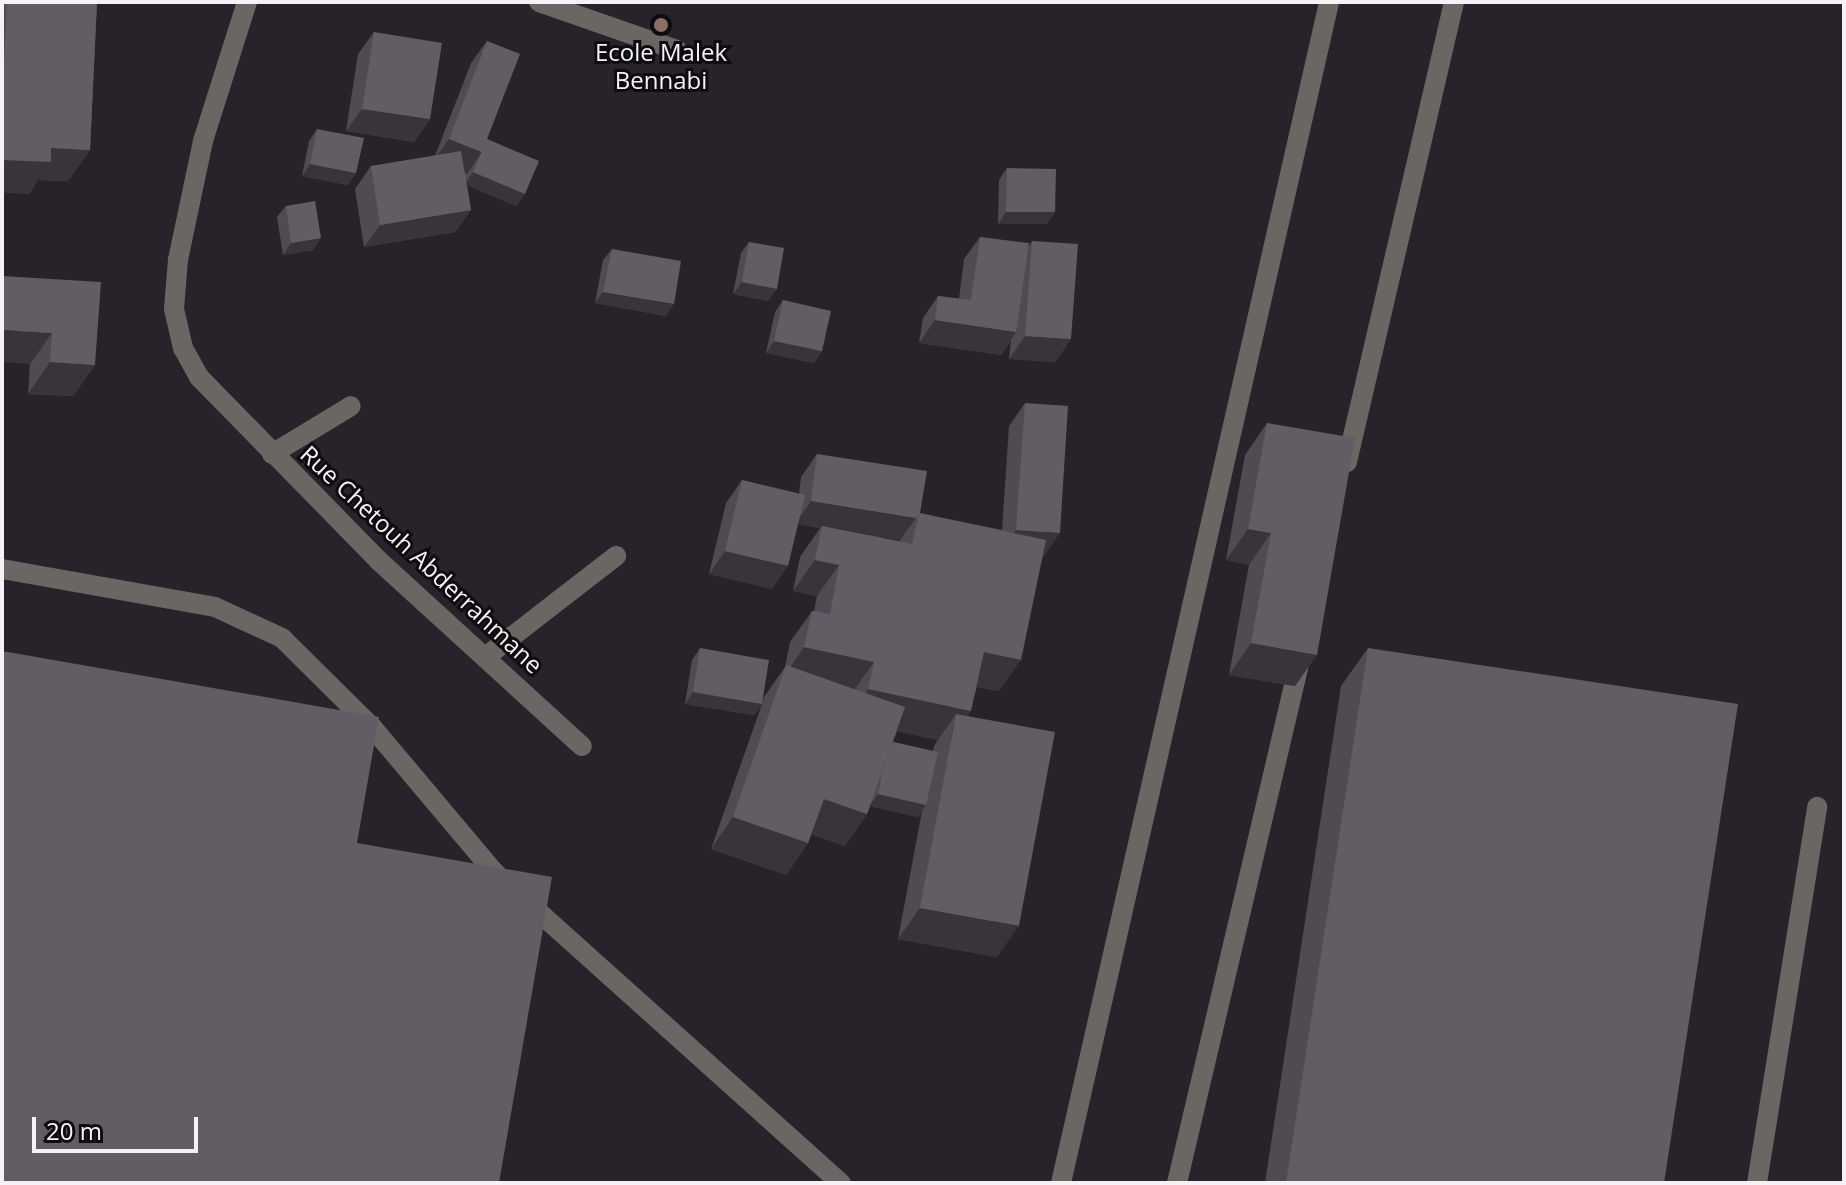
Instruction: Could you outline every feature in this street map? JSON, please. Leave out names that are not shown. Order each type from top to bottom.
[{"type":"street","name":"Rue Chetouh Abderrahmane","points":[[247,2],[203,141],[178,260],[174,309],[183,348],[199,377],[378,560],[488,655],[582,746]]},
{"type":"street","points":[[539,2],[677,50]]},
{"type":"street","points":[[1061,1183],[1329,2]]},
{"type":"street","points":[[1341,484],[1454,2]]},
{"type":"street","points":[[272,454],[351,406]]},
{"type":"street","points":[[488,655],[616,556]]},
{"type":"street","points":[[2,569],[215,607],[282,638],[372,727],[494,872],[841,1183]]},
{"type":"street","points":[[1177,1183],[1305,639]]},
{"type":"street","points":[[341,722],[372,727]]},
{"type":"street","points":[[1757,1183],[1817,807]]},
{"type":"building","points":[[7,2],[97,2],[90,150],[51,148],[51,162],[2,160]]},
{"type":"building","points":[[374,32],[442,43],[430,119],[362,109]]},
{"type":"building","points":[[487,41],[520,54],[482,152],[449,139]]},
{"type":"building","points":[[317,129],[364,138],[356,173],[310,164]]},
{"type":"building","points":[[487,139],[539,161],[525,194],[473,172]]},
{"type":"building","points":[[461,151],[471,210],[380,225],[371,166]]},
{"type":"building","points":[[1007,168],[1056,169],[1055,212],[1006,212]]},
{"type":"building","points":[[315,201],[321,238],[291,243],[286,206]]},
{"type":"building","points":[[980,237],[1029,243],[1016,332],[935,320],[938,296],[971,300]]},
{"type":"building","points":[[1032,241],[1078,244],[1071,339],[1025,336]]},
{"type":"building","points":[[749,242],[784,248],[777,289],[742,282]]},
{"type":"building","points":[[612,249],[681,261],[674,304],[603,292]]},
{"type":"building","points":[[2,276],[101,282],[95,365],[50,362],[52,333],[2,330]]},
{"type":"building","points":[[783,300],[831,311],[822,351],[774,341]]},
{"type":"building","points":[[1025,403],[1068,406],[1060,533],[1016,530]]},
{"type":"building","points":[[1267,423],[1355,438],[1317,655],[1251,643],[1271,533],[1248,529]]},
{"type":"building","points":[[817,454],[927,471],[920,513],[916,518],[811,501]]},
{"type":"building","points":[[742,480],[805,495],[788,566],[725,551]]},
{"type":"building","points":[[919,513],[1046,540],[1021,660],[984,652],[971,711],[868,689],[874,662],[804,647],[812,611],[830,614],[839,565],[815,560],[822,526],[912,544]]},
{"type":"building","points":[[700,648],[769,660],[762,704],[693,692]]},
{"type":"building","points":[[1368,648],[1738,704],[1664,1183],[1286,1183]]},
{"type":"building","points":[[2,651],[379,717],[357,843],[552,877],[499,1183],[2,1183]]},
{"type":"building","points":[[786,665],[905,707],[867,814],[824,799],[808,843],[733,817]]},
{"type":"building","points":[[956,714],[1055,732],[1019,926],[920,908]]},
{"type":"building","points":[[893,742],[938,752],[926,805],[878,794],[883,768]]},
{"type":"place","name":"Ecole Malek Bennabi","points":[[661,25]]}]
